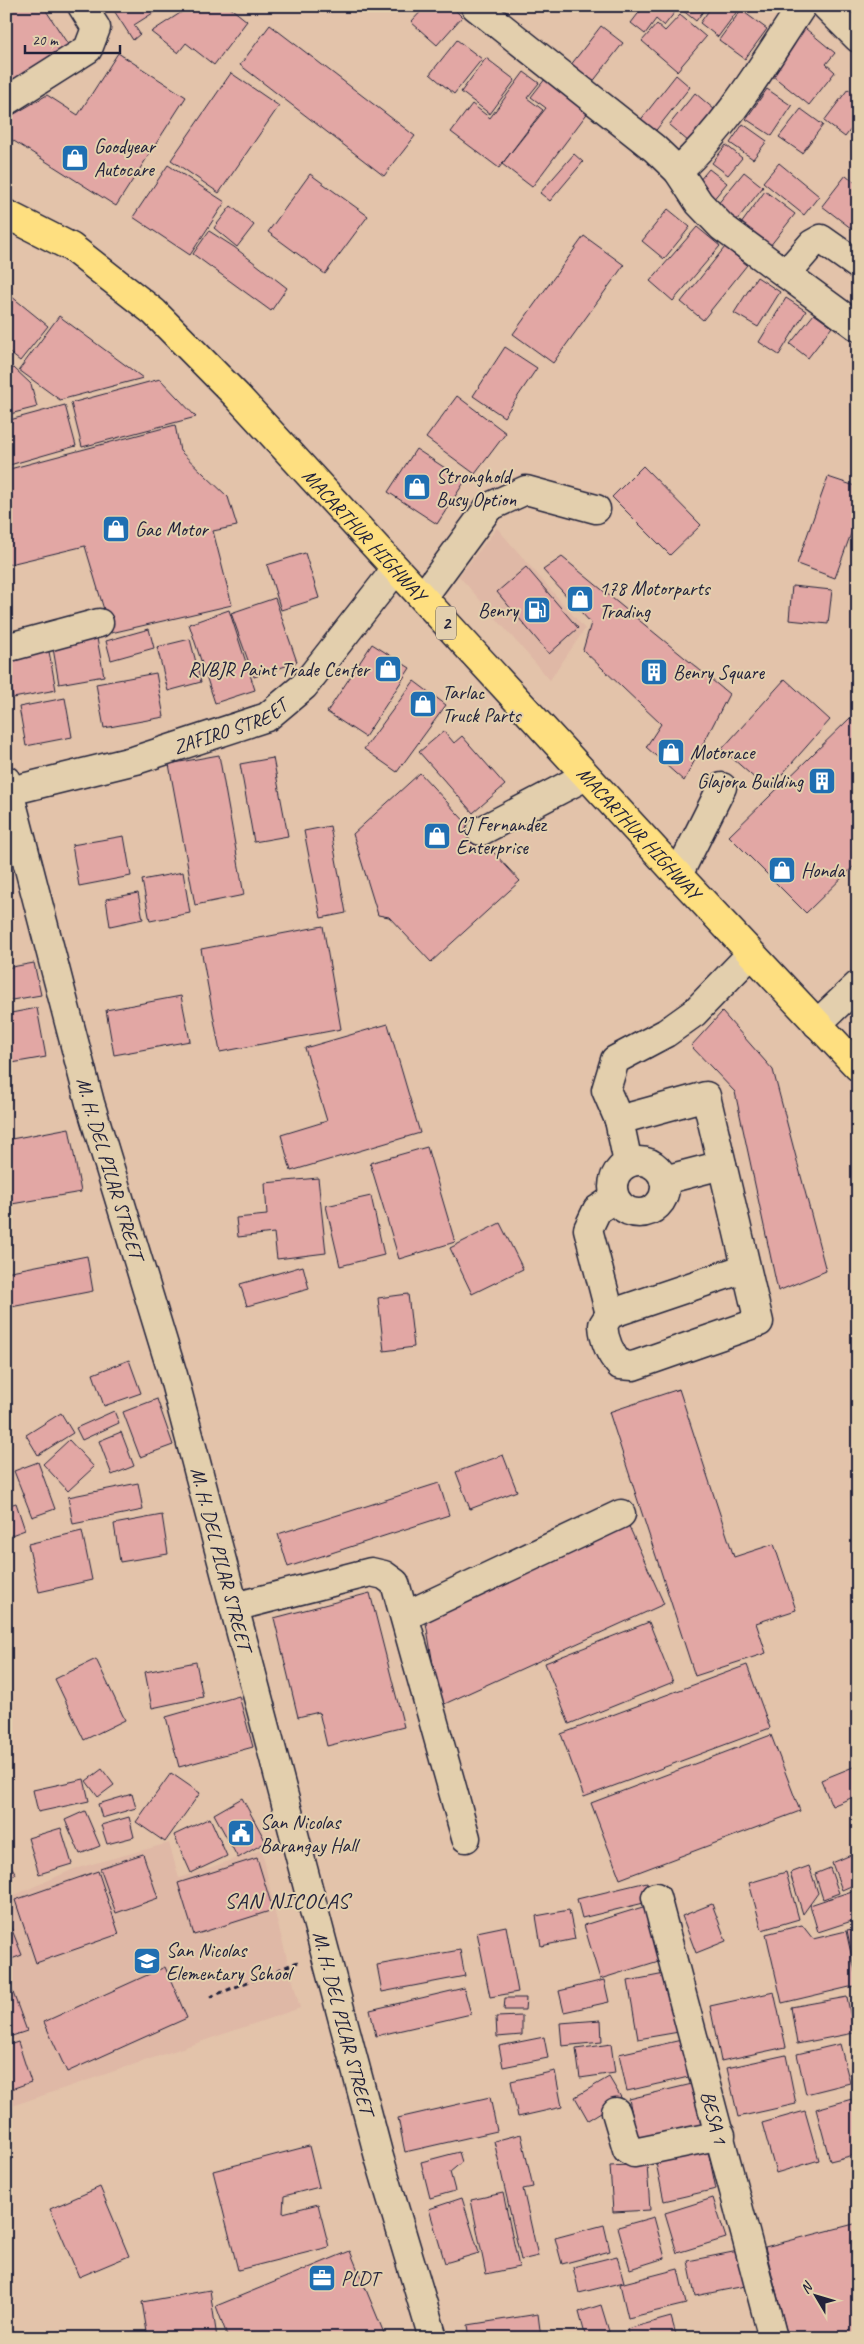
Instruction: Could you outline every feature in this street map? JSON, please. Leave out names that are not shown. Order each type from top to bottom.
[{"type":"highway","name":"MACARTHUR HIGHWAY","points":[[6,214],[71,247],[154,312],[237,396],[586,776],[858,1067]]},
{"type":"street","points":[[6,101],[88,49],[96,28],[82,6]]},
{"type":"street","points":[[475,6],[654,148],[678,171],[699,203],[722,227],[858,327]]},
{"type":"street","points":[[678,171],[700,151],[717,130],[802,6]]},
{"type":"street","points":[[826,6],[858,38]]},
{"type":"street","points":[[786,274],[812,244],[821,239],[858,265]]},
{"type":"street","points":[[423,598],[489,507],[526,490],[596,509]]},
{"type":"street","name":"ZAFIRO STREET","points":[[7,788],[136,760],[267,718],[304,686],[396,569]]},
{"type":"street","points":[[6,648],[99,623]]},
{"type":"street","points":[[481,831],[586,776]]},
{"type":"street","points":[[678,875],[722,787]]},
{"type":"street","name":"M. H. DEL PILAR STREET","points":[[7,788],[90,1104],[173,1375],[323,1952],[379,2158],[434,2338]]},
{"type":"street","points":[[628,1163],[619,1120],[606,1090],[615,1060],[666,1032],[694,1012],[751,954]]},
{"type":"street","points":[[817,1024],[858,985]]},
{"type":"street","points":[[619,1120],[706,1096],[759,1322],[633,1366],[620,1365],[612,1357],[603,1325],[610,1314],[746,1268]]},
{"type":"street","points":[[646,1162],[654,1166],[664,1180],[663,1198],[650,1211],[634,1213],[620,1205],[615,1198],[613,1182],[616,1174],[628,1163],[646,1162]]},
{"type":"street","points":[[664,1180],[722,1165]]},
{"type":"street","points":[[610,1314],[588,1229],[597,1210],[615,1198]]},
{"type":"street","points":[[405,1616],[621,1514]]},
{"type":"street","points":[[234,1607],[371,1572],[384,1575],[395,1584],[466,1838]]},
{"type":"street","name":"BESA 1","points":[[656,1897],[721,2135],[773,2338]]},
{"type":"street","points":[[616,2112],[627,2149],[634,2153],[721,2135]]},
{"type":"path","points":[[210,1997],[323,1952]]},
{"type":"shaded area","points":[[497,528],[585,629],[550,680],[459,576]]},
{"type":"shaded area","name":"San Nicolas Elementary School","points":[[169,1843],[179,1878],[262,1850],[275,1913],[300,2008],[6,2108],[6,1899],[74,1869]]},
{"type":"building","points":[[6,6],[43,6],[69,46],[6,87]]},
{"type":"building","points":[[111,6],[164,6],[134,25],[140,34],[133,40]]},
{"type":"building","points":[[191,6],[228,6],[247,21],[214,65],[186,43],[178,53],[151,32]]},
{"type":"building","points":[[426,6],[451,6],[462,17],[437,45],[411,22]]},
{"type":"building","points":[[644,6],[667,6],[675,12],[664,26],[656,19],[645,34],[631,23]]},
{"type":"building","points":[[677,6],[707,6],[696,21]]},
{"type":"building","points":[[712,6],[734,6],[738,10],[718,37],[700,23]]},
{"type":"building","points":[[741,10],[767,29],[745,59],[719,40]]},
{"type":"building","points":[[680,15],[706,37],[677,71],[642,41],[657,24],[665,31]]},
{"type":"building","points":[[800,24],[835,53],[826,64],[835,72],[809,105],[763,68]]},
{"type":"building","points":[[270,25],[415,136],[384,176],[240,65]]},
{"type":"building","points":[[601,26],[623,43],[592,83],[570,66]]},
{"type":"building","points":[[457,40],[482,59],[454,94],[430,74]]},
{"type":"building","points":[[118,53],[186,97],[116,206],[6,136],[6,119],[47,95],[78,115]]},
{"type":"building","points":[[486,58],[515,80],[490,114],[461,92]]},
{"type":"building","points":[[524,72],[539,83],[527,98],[543,110],[499,168],[451,132],[472,104],[490,118]]},
{"type":"building","points":[[231,73],[279,106],[219,193],[171,160]]},
{"type":"building","points":[[549,74],[592,107],[532,187],[502,164],[546,108],[531,97]]},
{"type":"building","points":[[676,75],[690,87],[653,134],[639,122]]},
{"type":"building","points":[[767,89],[792,106],[772,136],[746,119]]},
{"type":"building","points":[[848,89],[858,96],[858,120],[845,137],[824,121]]},
{"type":"building","points":[[695,93],[715,110],[689,142],[669,125]]},
{"type":"building","points":[[801,109],[823,125],[802,153],[779,137]]},
{"type":"building","points":[[743,124],[767,141],[753,159],[730,143]]},
{"type":"building","points":[[726,145],[742,158],[728,175],[712,163]]},
{"type":"building","points":[[574,154],[583,162],[550,201],[540,193]]},
{"type":"building","points":[[779,163],[819,196],[804,215],[763,182]]},
{"type":"building","points":[[168,165],[225,202],[190,255],[133,217]]},
{"type":"building","points":[[709,169],[727,183],[712,201],[694,187]]},
{"type":"building","points":[[744,172],[763,187],[736,221],[717,205]]},
{"type":"building","points":[[310,174],[368,216],[325,274],[268,232]]},
{"type":"building","points":[[846,175],[858,185],[856,232],[822,206]]},
{"type":"building","points":[[765,191],[795,214],[770,246],[741,224]]},
{"type":"building","points":[[231,206],[254,225],[237,247],[214,228]]},
{"type":"building","points":[[668,209],[690,227],[664,259],[642,241]]},
{"type":"building","points":[[697,227],[720,246],[673,301],[650,281]]},
{"type":"building","points":[[209,231],[234,247],[287,288],[271,311],[193,254]]},
{"type":"building","points":[[584,236],[624,265],[553,363],[513,334]]},
{"type":"building","points":[[725,247],[747,265],[703,320],[681,302]]},
{"type":"building","points":[[757,277],[780,292],[758,327],[734,313]]},
{"type":"building","points":[[6,292],[48,326],[20,361],[6,350]]},
{"type":"building","points":[[786,298],[806,311],[779,355],[759,342]]},
{"type":"building","points":[[814,314],[832,327],[808,358],[790,344]]},
{"type":"building","points":[[59,316],[143,378],[60,400],[19,370]]},
{"type":"building","points":[[505,347],[537,368],[504,417],[473,396]]},
{"type":"building","points":[[14,368],[31,384],[37,407],[6,415],[6,370]]},
{"type":"building","points":[[160,379],[196,417],[82,447],[71,403]]},
{"type":"building","points":[[457,396],[506,433],[475,474],[426,438]]},
{"type":"building","points":[[65,405],[76,446],[6,466],[6,421]]},
{"type":"building","name":"Gac Motor","points":[[175,425],[180,451],[228,497],[237,526],[213,531],[232,605],[111,633],[85,546],[6,565],[6,470]]},
{"type":"building","points":[[416,449],[465,481],[437,524],[388,492]]},
{"type":"building","points":[[643,466],[701,525],[670,555],[612,497]]},
{"type":"building","points":[[828,477],[858,487],[858,514],[835,578],[797,564]]},
{"type":"building","points":[[305,553],[319,598],[281,610],[267,565]]},
{"type":"building","name":"Benry Square","points":[[562,557],[729,694],[684,781],[646,747],[661,724],[583,650],[591,623],[543,570]]},
{"type":"building","name":"Benry","points":[[526,567],[578,628],[549,654],[497,592]]},
{"type":"building","points":[[792,586],[832,590],[828,624],[789,620]]},
{"type":"building","points":[[275,598],[297,662],[254,677],[231,613]]},
{"type":"building","points":[[229,610],[255,690],[215,703],[189,624]]},
{"type":"building","points":[[149,629],[154,648],[111,660],[106,641]]},
{"type":"building","points":[[96,633],[104,676],[59,684],[52,642]]},
{"type":"building","points":[[190,639],[201,682],[168,691],[157,647]]},
{"type":"building","points":[[372,644],[410,668],[365,737],[327,712]]},
{"type":"building","points":[[48,646],[56,690],[13,698],[6,654]]},
{"type":"building","points":[[156,673],[164,717],[104,728],[96,684]]},
{"type":"building","points":[[785,679],[830,720],[768,790],[722,749]]},
{"type":"building","points":[[414,681],[446,705],[397,772],[364,749]]},
{"type":"building","points":[[65,698],[72,737],[26,746],[19,707]]},
{"type":"building","name":"Glajora Building","points":[[850,718],[858,726],[858,862],[806,913],[729,836]]},
{"type":"building","points":[[444,731],[454,743],[462,736],[505,785],[473,813],[419,752]]},
{"type":"building","points":[[219,755],[244,895],[195,905],[169,764]]},
{"type":"building","points":[[273,758],[288,836],[254,842],[240,764]]},
{"type":"building","points":[[420,773],[520,881],[431,962],[389,917],[378,915],[353,834]]},
{"type":"building","points":[[330,826],[346,913],[321,918],[304,831]]},
{"type":"building","points":[[124,836],[131,876],[79,886],[72,845]]},
{"type":"building","points":[[183,872],[190,913],[150,921],[142,880]]},
{"type":"building","points":[[138,893],[143,919],[110,926],[106,899]]},
{"type":"building","points":[[323,926],[341,1029],[220,1052],[201,949]]},
{"type":"building","points":[[34,963],[41,995],[6,1001],[6,968]]},
{"type":"building","points":[[181,996],[190,1041],[114,1055],[106,1010]]},
{"type":"building","points":[[37,1008],[46,1057],[6,1064],[6,1014]]},
{"type":"building","points":[[722,1012],[773,1070],[826,1271],[778,1291],[735,1092],[691,1046]]},
{"type":"building","points":[[388,1024],[420,1133],[291,1171],[281,1135],[327,1121],[305,1048]]},
{"type":"building","points":[[69,1128],[81,1192],[6,1205],[6,1140]]},
{"type":"building","points":[[427,1147],[455,1242],[399,1259],[370,1163]]},
{"type":"building","points":[[318,1178],[326,1253],[277,1259],[274,1233],[238,1237],[236,1218],[267,1215],[265,1183]]},
{"type":"building","points":[[371,1196],[384,1255],[340,1266],[326,1206]]},
{"type":"building","points":[[500,1223],[523,1269],[472,1294],[450,1248]]},
{"type":"building","points":[[87,1256],[93,1291],[6,1308],[6,1272]]},
{"type":"building","points":[[303,1266],[309,1289],[247,1306],[240,1284]]},
{"type":"building","points":[[408,1294],[414,1347],[384,1351],[378,1298]]},
{"type":"building","points":[[129,1360],[141,1393],[104,1406],[93,1374]]},
{"type":"building","points":[[679,1389],[734,1557],[774,1544],[796,1610],[756,1623],[766,1653],[695,1676],[609,1412]]},
{"type":"building","points":[[157,1399],[173,1445],[140,1457],[123,1412]]},
{"type":"building","points":[[114,1411],[119,1423],[82,1440],[76,1428]]},
{"type":"building","points":[[61,1413],[73,1433],[38,1455],[26,1435]]},
{"type":"building","points":[[121,1432],[134,1466],[112,1475],[99,1441]]},
{"type":"building","points":[[69,1440],[94,1467],[68,1491],[43,1464]]},
{"type":"building","points":[[503,1455],[517,1491],[470,1509],[456,1472]]},
{"type":"building","points":[[38,1462],[55,1509],[32,1517],[14,1471]]},
{"type":"building","points":[[138,1483],[143,1510],[73,1524],[68,1497]]},
{"type":"building","points":[[439,1483],[449,1515],[288,1567],[278,1534]]},
{"type":"building","points":[[16,1503],[25,1530],[6,1537],[6,1506]]},
{"type":"building","points":[[162,1515],[168,1554],[120,1562],[114,1524]]},
{"type":"building","points":[[628,1524],[664,1604],[440,1706],[425,1617]]},
{"type":"building","points":[[82,1531],[92,1580],[39,1592],[28,1544]]},
{"type":"building","points":[[370,1593],[404,1727],[327,1746],[319,1712],[298,1717],[274,1618]]},
{"type":"building","points":[[649,1622],[673,1682],[569,1724],[545,1663]]},
{"type":"building","points":[[96,1659],[125,1720],[84,1740],[55,1679]]},
{"type":"building","points":[[196,1662],[203,1697],[152,1708],[145,1672]]},
{"type":"building","points":[[747,1665],[770,1728],[584,1797],[561,1734]]},
{"type":"building","points":[[239,1696],[253,1747],[179,1767],[166,1717]]},
{"type":"building","points":[[771,1735],[800,1811],[620,1879],[591,1803]]},
{"type":"building","points":[[858,1765],[858,1795],[832,1806],[821,1780]]},
{"type":"building","points":[[102,1769],[114,1785],[98,1797],[86,1781]]},
{"type":"building","points":[[171,1773],[200,1793],[165,1842],[136,1822]]},
{"type":"building","points":[[84,1779],[89,1801],[38,1812],[33,1790]]},
{"type":"building","points":[[132,1794],[136,1808],[102,1818],[98,1804]]},
{"type":"building","points":[[242,1798],[266,1842],[238,1858],[214,1814]]},
{"type":"building","points":[[85,1811],[100,1846],[80,1854],[65,1820]]},
{"type":"building","points":[[129,1817],[134,1837],[107,1844],[101,1825]]},
{"type":"building","points":[[210,1818],[227,1856],[191,1873],[174,1835]]},
{"type":"building","points":[[61,1828],[72,1864],[39,1874],[28,1838]]},
{"type":"building","points":[[858,1852],[858,1883],[842,1890],[832,1863]]},
{"type":"building","points":[[143,1854],[158,1898],[116,1913],[100,1868]]},
{"type":"building","points":[[6,1858],[16,1874],[6,1880]]},
{"type":"building","points":[[257,1858],[273,1910],[194,1935],[178,1883]]},
{"type":"building","points":[[809,1866],[818,1893],[803,1914],[790,1873]]},
{"type":"building","points":[[830,1868],[839,1893],[823,1899],[815,1874]]},
{"type":"building","points":[[98,1871],[119,1934],[36,1963],[15,1900]]},
{"type":"building","points":[[786,1872],[799,1919],[762,1930],[749,1883]]},
{"type":"building","points":[[647,1882],[652,1901],[582,1918],[577,1899]]},
{"type":"building","points":[[858,1889],[858,1919],[818,1932],[810,1905]]},
{"type":"building","points":[[712,1904],[726,1941],[696,1953],[682,1916]]},
{"type":"building","points":[[646,1906],[662,1960],[600,1979],[584,1925]]},
{"type":"building","points":[[569,1910],[575,1939],[541,1946],[536,1916]]},
{"type":"building","points":[[6,1915],[22,1955],[6,1961]]},
{"type":"building","points":[[802,1925],[813,1939],[846,1931],[858,1985],[782,2003],[766,1934]]},
{"type":"building","points":[[506,1926],[518,1992],[490,1997],[477,1932]]},
{"type":"building","points":[[858,1928],[858,1980],[857,1980],[847,1930]]},
{"type":"building","points":[[460,1950],[465,1976],[382,1992],[377,1965]]},
{"type":"building","points":[[165,1967],[187,2018],[67,2072],[44,2022]]},
{"type":"building","points":[[670,1973],[679,2032],[638,2039],[628,1981]]},
{"type":"building","points":[[6,1979],[8,1979],[27,2031],[6,2038]]},
{"type":"building","points":[[604,1980],[609,2002],[564,2012],[559,1991]]},
{"type":"building","points":[[464,1988],[471,2014],[376,2036],[370,2010]]},
{"type":"building","points":[[774,1992],[786,2047],[721,2061],[710,2006]]},
{"type":"building","points":[[847,1997],[854,2033],[797,2044],[791,2007]]},
{"type":"building","points":[[505,1998],[526,1998],[525,2010],[504,2010]]},
{"type":"building","points":[[522,2016],[522,2035],[497,2037],[496,2017]]},
{"type":"building","points":[[601,2020],[602,2042],[562,2046],[560,2023]]},
{"type":"building","points":[[544,2037],[548,2058],[503,2067],[499,2046]]},
{"type":"building","points":[[686,2039],[693,2076],[627,2091],[619,2054]]},
{"type":"building","points":[[18,2042],[31,2082],[6,2091],[6,2046]]},
{"type":"building","points":[[611,2044],[615,2073],[580,2078],[576,2049]]},
{"type":"building","points":[[840,2044],[850,2083],[806,2094],[797,2054]]},
{"type":"building","points":[[786,2055],[796,2104],[738,2117],[727,2068]]},
{"type":"building","points":[[555,2071],[562,2107],[518,2117],[511,2081]]},
{"type":"building","points":[[609,2077],[622,2099],[588,2120],[575,2097]]},
{"type":"building","points":[[692,2084],[701,2125],[637,2139],[629,2099]]},
{"type":"building","points":[[490,2097],[497,2131],[405,2152],[398,2118]]},
{"type":"building","points":[[852,2099],[858,2119],[858,2154],[830,2161],[816,2109]]},
{"type":"building","points":[[805,2111],[819,2160],[776,2173],[762,2123]]},
{"type":"building","points":[[521,2134],[533,2187],[523,2189],[538,2256],[521,2260],[494,2141]]},
{"type":"building","points":[[309,2146],[319,2187],[284,2196],[283,2213],[318,2204],[329,2247],[238,2270],[213,2171]]},
{"type":"building","points":[[707,2146],[716,2189],[664,2201],[655,2158]]},
{"type":"building","points":[[459,2152],[462,2162],[450,2172],[455,2191],[430,2198],[421,2162]]},
{"type":"building","points":[[647,2164],[650,2210],[613,2212],[610,2166]]},
{"type":"building","points":[[100,2187],[129,2256],[79,2277],[50,2209]]},
{"type":"building","points":[[503,2193],[519,2267],[486,2274],[471,2200]]},
{"type":"building","points":[[462,2198],[479,2253],[445,2263],[429,2209]]},
{"type":"building","points":[[713,2198],[726,2238],[677,2253],[665,2213]]},
{"type":"building","points":[[654,2217],[665,2258],[630,2269],[618,2227]]},
{"type":"building","points":[[858,2223],[858,2338],[788,2338],[765,2247]]},
{"type":"building","points":[[604,2225],[610,2251],[562,2264],[555,2238]]},
{"type":"building","points":[[743,2250],[750,2285],[695,2296],[688,2261]]},
{"type":"building","name":"PLDT","points":[[350,2251],[386,2338],[228,2338],[216,2306]]},
{"type":"building","points":[[617,2256],[624,2282],[579,2293],[573,2267]]},
{"type":"building","points":[[678,2269],[686,2304],[628,2318],[620,2284]]},
{"type":"building","points":[[210,2290],[217,2338],[148,2338],[142,2302]]},
{"type":"building","points":[[601,2305],[611,2338],[586,2338],[579,2312]]},
{"type":"building","points":[[538,2314],[541,2338],[470,2338],[468,2325]]},
{"type":"building","points":[[671,2317],[677,2338],[629,2338],[627,2329]]},
{"type":"place","name":"Goodyear Autocare","points":[[75,158]]},
{"type":"place","name":"Stronghold Busy Option","points":[[417,487]]},
{"type":"place","name":"Gac Motor","points":[[116,529]]},
{"type":"place","name":"178 Motorparts Trading","points":[[580,599]]},
{"type":"place","name":"Benry","points":[[537,610]]},
{"type":"place","name":"RVBJR Paint Trade Center","points":[[388,669]]},
{"type":"place","name":"Benry Square","points":[[654,672]]},
{"type":"place","name":"Tarlac Truck Parts","points":[[423,704]]},
{"type":"place","name":"Motorace","points":[[671,752]]},
{"type":"place","name":"Glajora Building","points":[[822,781]]},
{"type":"place","name":"CJ Fernandez Enterprise","points":[[437,836]]},
{"type":"place","name":"Honda","points":[[782,870]]},
{"type":"place","name":"San Nicolas Barangay Hall","points":[[241,1833]]},
{"type":"place","name":"San Nicolas Elementary School","points":[[147,1961]]},
{"type":"place","name":"PLDT","points":[[322,2278]]},
{"type":"district","name":"SAN NICOLAS","points":[[287,1901]]}]
